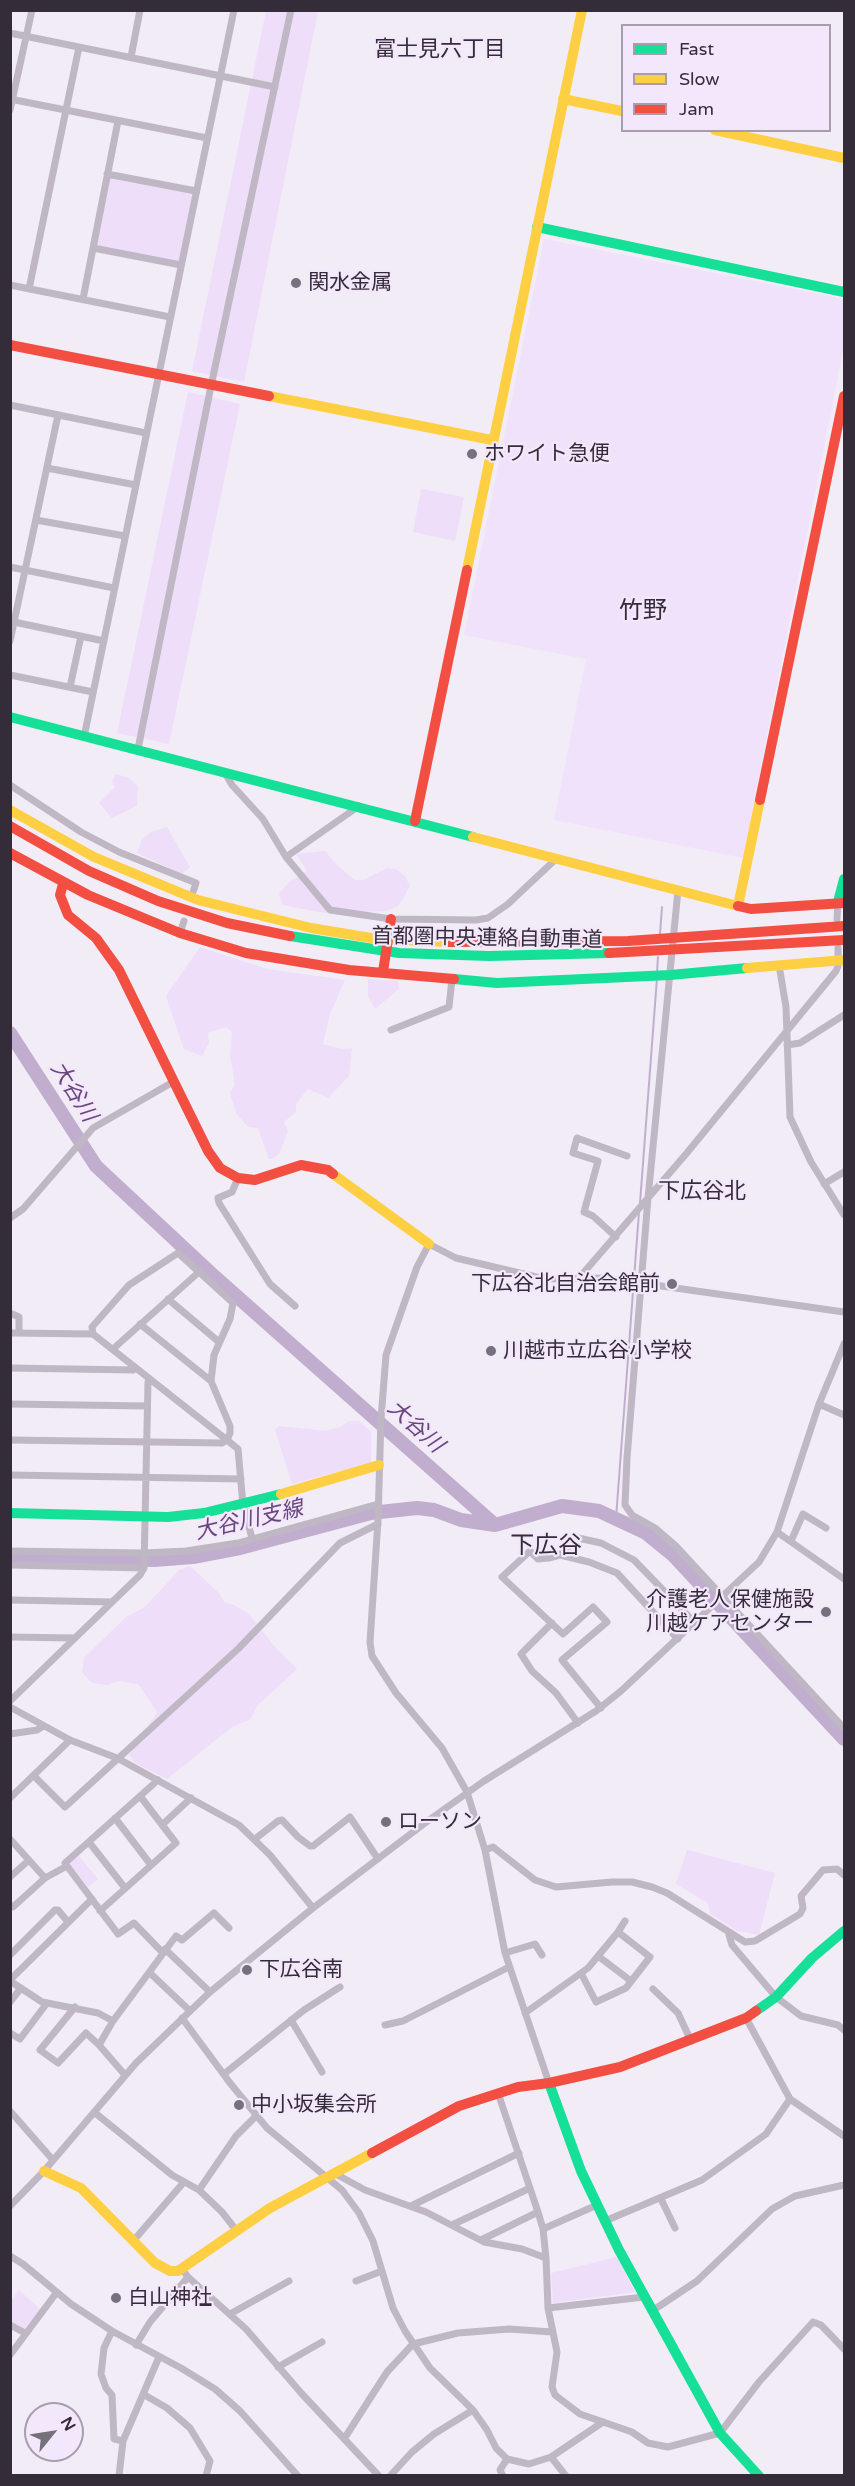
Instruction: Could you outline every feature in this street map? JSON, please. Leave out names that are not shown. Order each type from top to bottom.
[{"type":"main road","points":[[415,821],[582,10]]},
{"type":"main road","points":[[563,99],[621,111]]},
{"type":"main road","points":[[724,132],[844,158]]},
{"type":"main road","points":[[537,227],[844,292]]},
{"type":"main road","points":[[10,345],[492,440]]},
{"type":"main road","points":[[738,906],[844,396]]},
{"type":"main road","points":[[10,717],[751,909],[841,903],[844,879]]},
{"type":"main road","name":"首都圏中央連絡自動車道","points":[[10,810],[64,842],[162,887],[230,909],[375,944]]},
{"type":"main road","name":"首都圏中央連絡自動車道","points":[[10,826],[89,871],[158,901],[268,933],[489,956],[841,944]]},
{"type":"main road","points":[[10,853],[63,884],[180,933],[246,953],[294,963],[497,983],[670,975],[841,960]]},
{"type":"main road","points":[[63,884],[60,895],[68,915],[96,938],[110,956],[146,1022],[173,1082],[215,1162],[227,1173],[238,1178],[255,1180],[301,1165],[328,1170],[429,1244]]},
{"type":"main road","points":[[383,972],[391,919]]},
{"type":"main road","name":"首都圏中央連絡自動車道","points":[[400,947],[628,940],[841,922]]},
{"type":"main road","points":[[10,1513],[168,1517],[204,1513],[243,1505],[379,1465]]},
{"type":"main road","points":[[44,2171],[81,2188],[155,2263],[175,2272],[185,2273],[236,2230],[330,2175],[459,2106],[498,2093],[620,2067],[746,2018],[776,1997],[812,1958],[844,1931]]},
{"type":"main road","points":[[549,2083],[581,2171],[644,2297],[720,2433],[759,2475]]},
{"type":"street","points":[[10,110],[32,10]]},
{"type":"street","points":[[131,57],[140,10]]},
{"type":"street","points":[[84,737],[234,10]]},
{"type":"street","points":[[138,749],[211,386],[291,10]]},
{"type":"street","points":[[10,33],[275,87]]},
{"type":"street","points":[[29,289],[79,47]]},
{"type":"street","points":[[12,99],[207,138]]},
{"type":"street","points":[[83,299],[118,120]]},
{"type":"street","points":[[107,174],[196,190]]},
{"type":"street","points":[[93,248],[180,265]]},
{"type":"street","points":[[10,285],[170,317]]},
{"type":"street","points":[[10,405],[146,433]]},
{"type":"street","points":[[10,641],[58,415]]},
{"type":"street","points":[[47,468],[135,485]]},
{"type":"street","points":[[36,520],[125,536]]},
{"type":"street","points":[[10,567],[114,588]]},
{"type":"street","points":[[14,622],[104,641]]},
{"type":"street","points":[[70,687],[81,636]]},
{"type":"street","points":[[10,675],[93,692]]},
{"type":"street","points":[[224,771],[232,785],[263,819],[286,857],[330,910],[391,919],[476,920],[488,918],[508,904],[556,858]]},
{"type":"street","points":[[10,785],[81,832],[119,852],[196,883],[193,892]]},
{"type":"street","points":[[286,857],[359,806]]},
{"type":"street","points":[[678,890],[648,1198],[625,1504],[632,1515],[655,1528],[677,1547],[844,1728]]},
{"type":"street","points":[[841,903],[841,922]]},
{"type":"street","points":[[180,933],[184,921]]},
{"type":"street","points":[[579,1278],[616,1237],[836,971],[841,960],[841,944]]},
{"type":"street","points":[[779,965],[786,1007],[790,1117],[824,1184],[844,1215]]},
{"type":"street","points":[[391,1030],[450,1007],[452,979]]},
{"type":"street","points":[[787,1045],[800,1043],[844,1015]]},
{"type":"street","points":[[10,1218],[23,1209],[93,1128],[173,1082]]},
{"type":"street","points":[[616,1237],[593,1216],[584,1212],[598,1161],[573,1153],[577,1138],[627,1156]]},
{"type":"street","points":[[824,1184],[844,1172]]},
{"type":"street","points":[[238,1178],[232,1192],[218,1198],[219,1203],[270,1284],[295,1306]]},
{"type":"street","points":[[549,2083],[505,1953],[484,1850],[467,1792],[442,1748],[396,1693],[372,1656],[370,1642],[378,1522],[380,1434],[387,1355],[417,1267],[429,1244],[456,1258],[552,1280],[605,1278],[643,1282],[844,1312]]},
{"type":"street","points":[[93,1334],[92,1327],[129,1285],[178,1252],[233,1303],[230,1319],[214,1355],[211,1381]]},
{"type":"street","points":[[113,1349],[200,1271]]},
{"type":"street","points":[[168,1299],[219,1342]]},
{"type":"street","points":[[10,1313],[19,1317],[19,1333]]},
{"type":"street","points":[[10,1440],[222,1443],[226,1440],[230,1433],[230,1426],[211,1381],[140,1324]]},
{"type":"street","points":[[10,1333],[93,1334],[238,1449],[243,1505],[252,1538]]},
{"type":"street","points":[[10,2206],[44,2171],[125,2076],[210,1992],[313,1908],[467,1792],[601,1708],[759,1562],[777,1532],[819,1404],[844,1344]]},
{"type":"street","points":[[10,1368],[133,1370],[136,1368]]},
{"type":"street","points":[[10,1701],[140,1575],[144,1560],[147,1406],[150,1379]]},
{"type":"street","points":[[10,1404],[147,1406]]},
{"type":"street","points":[[819,1404],[844,1415]]},
{"type":"street","points":[[10,1475],[241,1479]]},
{"type":"street","points":[[10,1565],[144,1560],[238,1543],[378,1507]]},
{"type":"street","points":[[791,1540],[803,1514],[826,1528]]},
{"type":"street","points":[[34,1776],[65,1807],[239,1648],[340,1543],[378,1522]]},
{"type":"street","points":[[777,1532],[844,1579]]},
{"type":"street","points":[[560,1555],[578,1538],[601,1543],[634,1560],[695,1623]]},
{"type":"street","points":[[10,1551],[144,1560]]},
{"type":"street","points":[[601,1708],[562,1660],[607,1622],[593,1607],[563,1634],[502,1577],[530,1551],[538,1558],[560,1555],[589,1562],[616,1574],[678,1639]]},
{"type":"street","points":[[10,1600],[112,1602]]},
{"type":"street","points":[[552,1623],[521,1654],[532,1671],[556,1693],[578,1723]]},
{"type":"street","points":[[10,1637],[74,1638]]},
{"type":"street","points":[[10,1707],[42,1727],[117,1758],[224,1815],[255,1839],[313,1908]]},
{"type":"street","points":[[10,1734],[37,1730],[42,1727]]},
{"type":"street","points":[[10,1798],[70,1740]]},
{"type":"street","points":[[158,1780],[65,1863],[118,1934],[134,1923],[210,1992]]},
{"type":"street","points":[[100,1911],[176,1843],[140,1796]]},
{"type":"street","points":[[163,1824],[191,1798]]},
{"type":"street","points":[[255,1839],[282,1820],[298,1837],[313,1846],[350,1817],[378,1859]]},
{"type":"street","points":[[115,1818],[151,1865]]},
{"type":"street","points":[[11,1841],[45,1878]]},
{"type":"street","points":[[89,1842],[125,1888]]},
{"type":"street","points":[[484,1850],[493,1847],[535,1880],[556,1887],[612,1882],[632,1882],[652,1887],[667,1893],[745,1942],[755,1941],[800,1914],[803,1908],[801,1896],[823,1870],[837,1869],[844,1875]]},
{"type":"street","points":[[10,1877],[29,1860]]},
{"type":"street","points":[[10,1905],[14,1907],[45,1878],[67,1866]]},
{"type":"street","points":[[92,1899],[10,1981],[47,2003],[98,2013],[113,2021]]},
{"type":"street","points":[[10,1955],[55,1910],[58,1910],[68,1922]]},
{"type":"street","points":[[99,2045],[113,2021],[176,1936],[182,1940],[214,1913],[229,1928]]},
{"type":"street","points":[[525,2013],[581,1973],[598,1956],[625,1921]]},
{"type":"street","points":[[581,1973],[596,2002],[618,1993],[631,1981],[650,1957],[618,1932]]},
{"type":"street","points":[[729,1934],[732,1945],[776,1997],[801,2016],[838,2025],[844,2030]]},
{"type":"street","points":[[505,1953],[535,1944],[542,1955]]},
{"type":"street","points":[[598,1956],[631,1981]]},
{"type":"street","points":[[385,2025],[403,2021],[509,1967]]},
{"type":"street","points":[[150,1972],[190,2011]]},
{"type":"street","points":[[224,2074],[291,2020],[340,1987]]},
{"type":"street","points":[[10,2002],[21,1988]]},
{"type":"street","points":[[653,1989],[678,2013],[691,2041]]},
{"type":"street","points":[[10,2033],[20,2039],[47,2003]]},
{"type":"street","points":[[75,2007],[40,2050],[58,2063],[86,2034],[99,2045],[125,2076]]},
{"type":"street","points":[[182,2018],[256,2115],[317,2172],[330,2175],[377,2196],[411,2206],[481,2240],[522,2249],[546,2258]]},
{"type":"street","points":[[746,2018],[790,2099],[844,2136]]},
{"type":"street","points":[[291,2020],[322,2072]]},
{"type":"street","points":[[498,2093],[543,2229],[548,2308],[556,2352],[552,2387],[555,2395],[580,2414],[632,2432],[648,2443],[668,2446],[720,2433],[759,2382],[813,2322],[821,2325],[844,2349]]},
{"type":"street","points":[[605,2221],[702,2180],[766,2134],[790,2099]]},
{"type":"street","points":[[10,2111],[53,2160]]},
{"type":"street","points":[[94,2112],[172,2175],[199,2190],[222,2212],[236,2230]]},
{"type":"street","points":[[199,2190],[236,2136],[256,2115]]},
{"type":"street","points":[[411,2206],[519,2152]]},
{"type":"street","points":[[330,2175],[359,2213],[373,2241],[393,2308],[413,2344],[430,2368],[473,2410],[496,2448],[507,2459],[529,2464],[551,2457],[603,2421]]},
{"type":"street","points":[[134,2240],[184,2182]]},
{"type":"street","points":[[652,2311],[698,2281],[772,2209],[795,2196],[844,2185]]},
{"type":"street","points":[[452,2225],[530,2188]]},
{"type":"street","points":[[661,2199],[675,2228]]},
{"type":"street","points":[[543,2229],[597,2205]]},
{"type":"street","points":[[481,2240],[538,2212]]},
{"type":"street","points":[[10,2256],[112,2331],[200,2379],[229,2400],[298,2475]]},
{"type":"street","points":[[356,2281],[382,2271]]},
{"type":"street","points":[[136,2345],[185,2273],[230,2314],[379,2475]]},
{"type":"street","points":[[230,2314],[289,2281]]},
{"type":"street","points":[[10,2355],[57,2292]]},
{"type":"street","points":[[548,2308],[644,2297]]},
{"type":"street","points":[[10,2325],[25,2333]]},
{"type":"street","points":[[344,2439],[387,2372],[413,2344],[440,2336],[509,2329],[552,2332]]},
{"type":"street","points":[[112,2331],[104,2348],[101,2374],[105,2388],[112,2395],[114,2439],[123,2441]]},
{"type":"street","points":[[278,2367],[322,2342]]},
{"type":"street","points":[[119,2475],[123,2441],[159,2357]]},
{"type":"street","points":[[143,2394],[166,2408],[190,2428],[210,2461],[206,2475]]},
{"type":"street","points":[[390,2475],[412,2452],[434,2434],[473,2410]]},
{"type":"street","points":[[551,2457],[566,2475]]},
{"type":"street","points":[[503,2475],[500,2470],[507,2459]]},
{"type":"shaded area","points":[[266,11],[318,11],[244,382],[192,371]]},
{"type":"shaded area","points":[[107,174],[196,191],[181,265],[93,248]]},
{"type":"shaded area","points":[[544,239],[844,299],[844,345],[743,858],[554,820],[586,659],[464,635]]},
{"type":"shaded area","points":[[188,392],[240,404],[169,744],[117,733]]},
{"type":"shaded area","points":[[421,489],[464,497],[455,541],[413,532]]},
{"type":"shaded area","points":[[116,774],[129,778],[138,786],[137,806],[112,818],[99,803],[115,787],[112,782]]},
{"type":"shaded area","points":[[167,827],[190,867],[182,874],[137,853],[142,839],[151,832]]},
{"type":"shaded area","points":[[325,851],[355,880],[363,880],[387,868],[396,869],[405,876],[410,886],[398,906],[386,911],[324,913],[283,905],[279,894],[288,883],[307,871],[296,854]]},
{"type":"shaded area","points":[[200,947],[267,969],[345,980],[330,1014],[323,1044],[341,1049],[352,1048],[349,1076],[328,1098],[308,1089],[296,1104],[296,1112],[284,1122],[288,1131],[279,1154],[273,1159],[269,1159],[258,1128],[248,1127],[236,1113],[230,1093],[235,1085],[230,1055],[232,1032],[226,1027],[208,1033],[209,1043],[202,1056],[184,1049],[176,1026],[166,996]]},
{"type":"shaded area","points":[[368,979],[398,981],[399,989],[375,1009],[368,996]]},
{"type":"shaded area","points":[[349,1421],[359,1421],[371,1432],[371,1463],[292,1484],[275,1430],[279,1426],[326,1431],[340,1427]]},
{"type":"shaded area","points":[[190,1566],[218,1592],[225,1603],[234,1605],[249,1614],[276,1648],[297,1669],[257,1706],[251,1719],[232,1727],[167,1779],[135,1763],[129,1755],[157,1712],[138,1684],[120,1681],[107,1685],[92,1683],[82,1672],[84,1658],[99,1643],[126,1617],[145,1607],[179,1570]]},
{"type":"shaded area","points":[[687,1850],[775,1873],[759,1935],[737,1931],[710,1914],[708,1903],[676,1884]]},
{"type":"shaded area","points":[[78,1855],[98,1879],[88,1887],[68,1863]]},
{"type":"shaded area","points":[[617,2257],[635,2292],[553,2303],[551,2273]]},
{"type":"shaded area","points":[[19,2290],[40,2309],[23,2330],[11,2322],[11,2301]]},
{"type":"waterway","points":[[660,934],[662,907]]},
{"type":"waterway","points":[[657,972],[658,957]]},
{"type":"waterway","points":[[640,1203],[657,978]]},
{"type":"waterway","name":"大谷川","points":[[10,1033],[96,1166],[215,1277],[495,1525]]},
{"type":"waterway","points":[[616,1518],[639,1212]]},
{"type":"waterway","name":"大谷川支線","points":[[10,1557],[154,1560],[193,1557],[240,1548],[371,1513],[417,1508],[434,1510],[461,1520],[495,1525],[562,1506],[599,1511],[646,1533],[673,1555],[844,1739]]},
{"type":"traffic: fast","points":[[537,227],[844,292]]},
{"type":"traffic: fast","points":[[10,717],[473,837]]},
{"type":"traffic: fast","points":[[838,902],[844,879]]},
{"type":"traffic: fast","points":[[290,936],[399,953],[489,956],[609,953]]},
{"type":"traffic: fast","points":[[454,979],[497,983],[670,975],[747,968]]},
{"type":"traffic: fast","points":[[10,1513],[168,1517],[204,1513],[281,1494]]},
{"type":"traffic: fast","points":[[756,2011],[776,1997],[812,1958],[844,1931]]},
{"type":"traffic: fast","points":[[549,2083],[581,2171],[619,2250],[720,2433],[759,2476]]},
{"type":"traffic: slow","points":[[467,570],[582,10]]},
{"type":"traffic: slow","points":[[563,99],[621,111]]},
{"type":"traffic: slow","points":[[724,132],[844,158]]},
{"type":"traffic: slow","points":[[269,396],[492,440]]},
{"type":"traffic: slow","points":[[473,837],[738,906],[760,800]]},
{"type":"traffic: slow","points":[[10,810],[94,857],[198,900],[311,928],[377,939],[447,942]]},
{"type":"traffic: slow","points":[[747,968],[844,960]]},
{"type":"traffic: slow","points":[[333,1174],[429,1244]]},
{"type":"traffic: slow","points":[[281,1494],[379,1465]]},
{"type":"traffic: slow","points":[[44,2171],[81,2188],[155,2263],[170,2271],[178,2271],[270,2208],[372,2153]]},
{"type":"traffic: jam","points":[[10,345],[269,396]]},
{"type":"traffic: jam","points":[[760,800],[844,396]]},
{"type":"traffic: jam","points":[[415,821],[467,570]]},
{"type":"traffic: jam","points":[[10,826],[89,871],[158,901],[227,923],[290,936]]},
{"type":"traffic: jam","points":[[10,853],[88,895],[180,933],[246,953],[349,970],[454,979]]},
{"type":"traffic: jam","points":[[63,884],[60,895],[68,915],[96,938],[119,970],[208,1151],[220,1168],[238,1178],[255,1180],[301,1165],[328,1170],[333,1174]]},
{"type":"traffic: jam","points":[[738,906],[751,909],[844,903]]},
{"type":"traffic: jam","points":[[383,972],[391,919]]},
{"type":"traffic: jam","points":[[447,942],[628,941],[844,926]]},
{"type":"traffic: jam","points":[[609,953],[844,940]]},
{"type":"traffic: jam","points":[[372,2153],[459,2106],[518,2087],[549,2083],[620,2067],[746,2018],[756,2011]]},
{"type":"place","name":"関水金属","points":[[296,283]]},
{"type":"place","name":"ホワイト急便","points":[[472,454]]},
{"type":"place","name":"下広谷北自治会館前","points":[[672,1284]]},
{"type":"place","name":"川越市立広谷小学校","points":[[491,1351]]},
{"type":"place","name":"介護老人保健施設 川越ケアセンター","points":[[826,1612]]},
{"type":"place","name":"ローソン","points":[[386,1822]]},
{"type":"place","name":"下広谷南","points":[[247,1970]]},
{"type":"place","name":"中小坂集会所","points":[[239,2105]]},
{"type":"place","name":"白山神社","points":[[116,2298]]},
{"type":"district","name":"富士見六丁目","points":[[440,50]]},
{"type":"district","name":"竹野","points":[[643,612]]},
{"type":"district","name":"下広谷北","points":[[702,1192]]},
{"type":"district","name":"下広谷","points":[[546,1547]]}]
